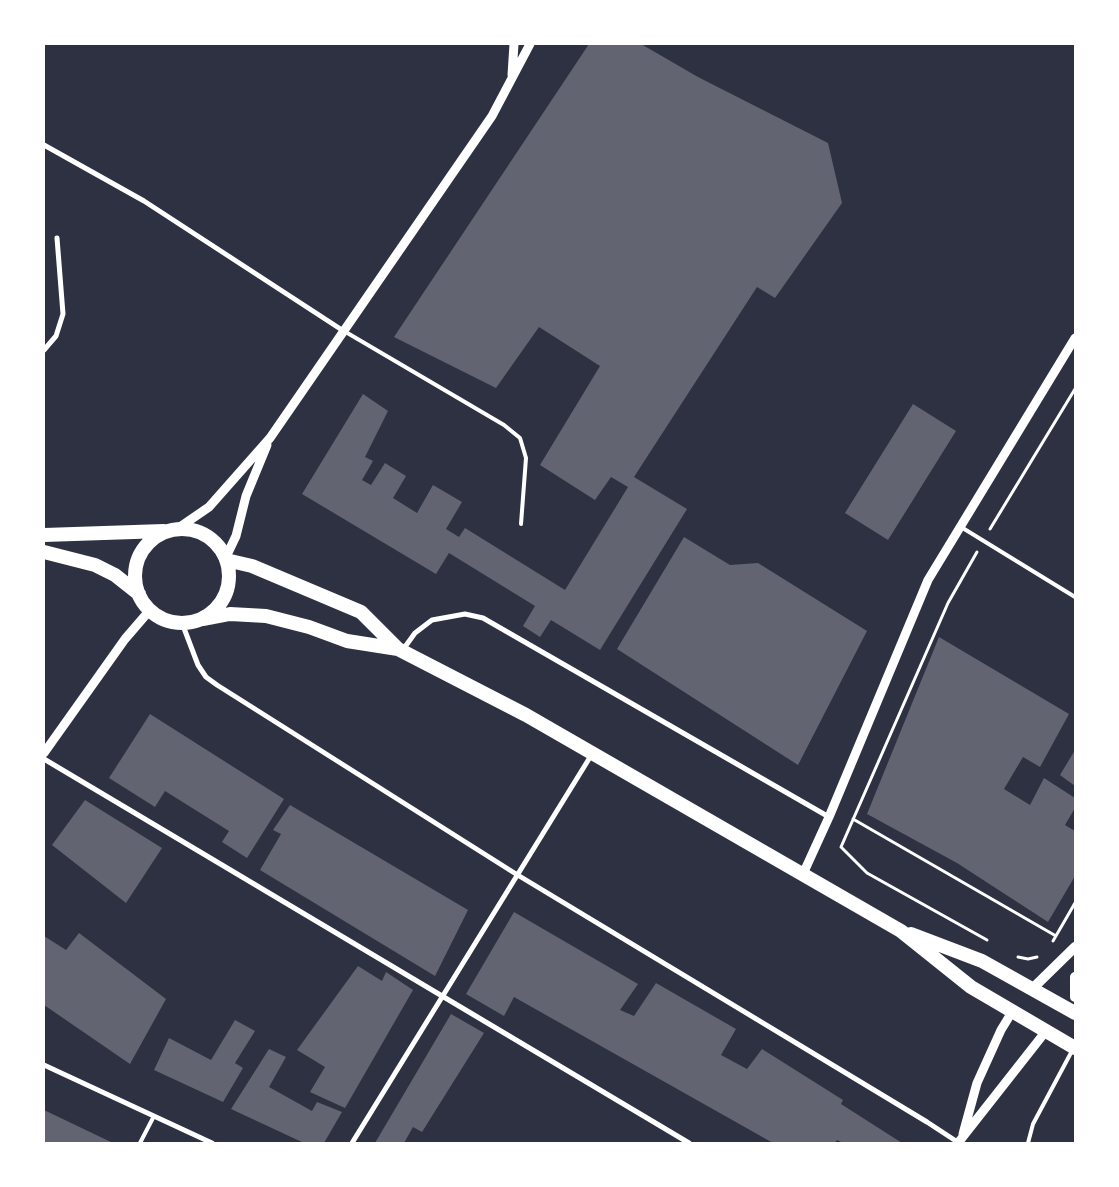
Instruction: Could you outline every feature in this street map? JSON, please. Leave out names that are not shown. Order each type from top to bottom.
[{"type":"highway","points":[[44,535],[175,530],[196,531],[210,538],[226,559],[229,575],[226,593],[211,613],[198,620]]},
{"type":"highway","points":[[139,594],[136,575],[138,559],[154,539],[175,530]]},
{"type":"highway","points":[[44,552],[95,565],[115,575],[139,594],[150,610],[159,617],[182,623],[230,614],[256,615],[297,623],[347,641],[400,650]]},
{"type":"highway","points":[[226,559],[252,566],[361,612],[400,650],[526,715],[901,931],[971,987],[1075,1048]]},
{"type":"highway","points":[[901,931],[982,960],[1075,1013]]},
{"type":"main road","points":[[1032,988],[1075,947]]},
{"type":"main road","points":[[1075,977],[1075,997]]},
{"type":"street","points":[[512,80],[514,44]]},
{"type":"street","points":[[175,530],[209,507],[270,438],[342,330],[477,139],[512,80],[530,44]]},
{"type":"street","points":[[44,145],[144,201],[342,330]]},
{"type":"street","points":[[44,350],[56,336],[63,314],[57,238]]},
{"type":"street","points":[[803,874],[829,817],[928,580],[1075,338]]},
{"type":"street","points":[[226,559],[236,536],[246,496],[270,438]]},
{"type":"street","points":[[44,753],[125,639],[150,610]]},
{"type":"street","points":[[400,650],[432,620],[465,614],[483,618],[829,817]]},
{"type":"street","points":[[182,623],[198,665],[206,677],[217,685],[516,874],[960,1142]]},
{"type":"street","points":[[352,1143],[516,874],[592,754]]},
{"type":"street","points":[[44,758],[442,998],[689,1143]]},
{"type":"street","points":[[960,1142],[977,1083],[1001,1030],[1012,1012]]},
{"type":"street","points":[[960,1142],[1046,1031]]},
{"type":"street","points":[[44,1065],[212,1143]]},
{"type":"lane","points":[[342,330],[504,425],[520,438],[526,458],[521,524]]},
{"type":"lane","points":[[961,527],[1075,597]]},
{"type":"lane","points":[[1028,1143],[1033,1124],[1075,1048]]},
{"type":"lane","points":[[140,1143],[154,1116]]},
{"type":"path","points":[[993,943],[867,873],[841,847],[948,603],[983,541],[1075,389]]},
{"type":"path","points":[[853,819],[1056,936]]},
{"type":"path","points":[[1049,949],[1075,903]]},
{"type":"path","points":[[1010,952],[1028,959],[1039,957],[1044,953]]},
{"type":"building","points":[[589,44],[641,44],[698,77],[828,143],[842,203],[775,298],[757,287],[634,477],[687,509],[600,650],[551,620],[540,637],[523,626],[535,606],[449,553],[436,574],[302,494],[363,394],[388,411],[365,457],[373,461],[362,480],[371,485],[385,463],[406,476],[393,498],[417,513],[433,485],[462,502],[446,529],[459,537],[465,528],[565,590],[628,487],[611,477],[595,500],[540,465],[600,366],[539,327],[496,388],[394,337]]},
{"type":"building","points":[[913,404],[956,431],[888,540],[845,513]]},
{"type":"building","points":[[684,537],[730,565],[758,563],[867,631],[798,765],[617,649]]},
{"type":"building","points":[[939,637],[1069,714],[1040,767],[1023,757],[1004,789],[1030,805],[1044,778],[1075,798],[1075,808],[1065,825],[1075,831],[1075,876],[1048,922],[957,863],[867,814]]},
{"type":"building","points":[[150,714],[284,799],[247,858],[222,842],[229,831],[165,791],[155,807],[109,778]]},
{"type":"building","points":[[1075,750],[1075,786],[1060,775]]},
{"type":"building","points":[[85,800],[162,848],[126,903],[52,845]]},
{"type":"building","points":[[290,805],[468,910],[435,976],[260,870],[281,834],[273,830]]},
{"type":"building","points":[[514,912],[638,984],[620,1010],[634,1016],[656,983],[736,1029],[721,1055],[747,1069],[762,1049],[843,1100],[841,1104],[902,1143],[843,1143],[837,1140],[835,1143],[773,1143],[514,997],[504,1016],[466,994]]},
{"type":"building","points":[[79,933],[166,999],[130,1064],[44,1005],[44,936],[66,950]]},
{"type":"building","points":[[358,966],[382,981],[386,972],[413,990],[345,1108],[310,1092],[325,1067],[297,1050]]},
{"type":"building","points":[[451,1014],[484,1033],[422,1132],[413,1127],[404,1143],[375,1143]]},
{"type":"building","points":[[235,1020],[255,1031],[235,1063],[243,1068],[223,1102],[154,1070],[169,1038],[211,1060]]},
{"type":"building","points":[[269,1049],[286,1057],[269,1087],[312,1111],[317,1102],[342,1112],[324,1143],[304,1143],[231,1109]]},
{"type":"building","points":[[44,1110],[113,1143],[44,1143]]}]
